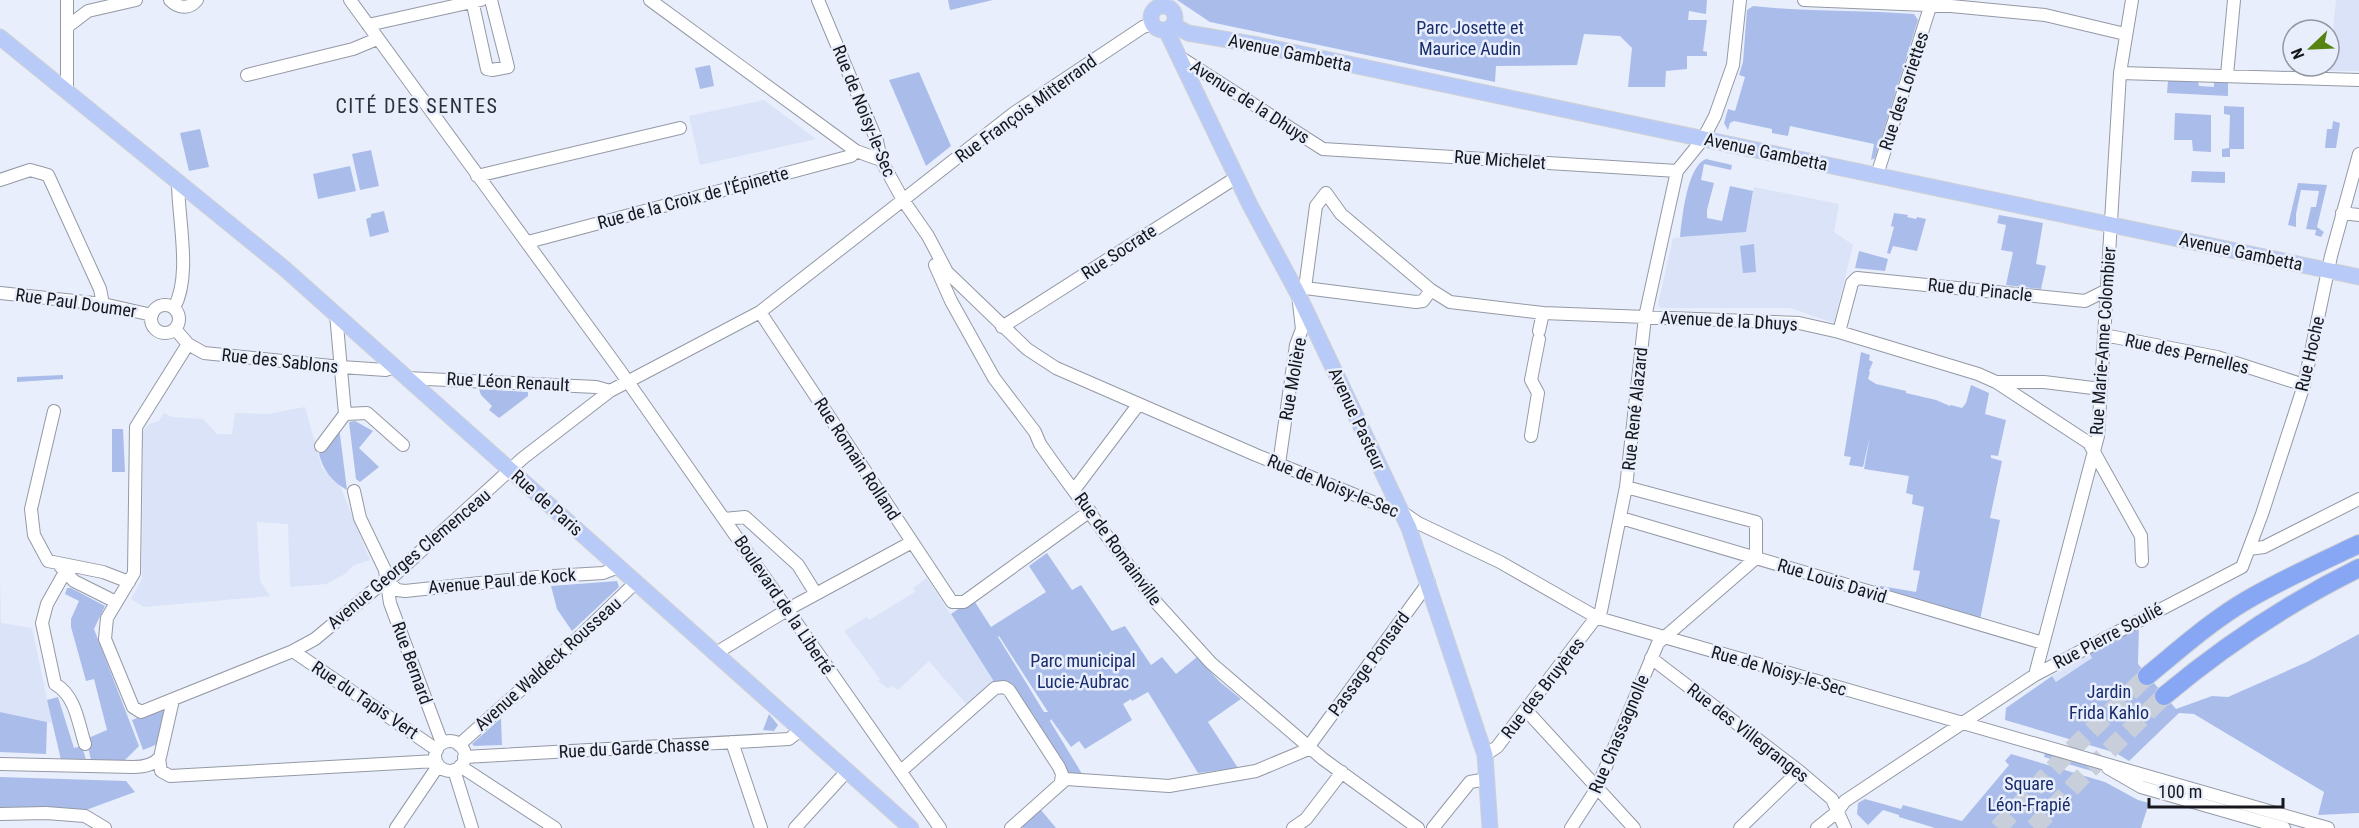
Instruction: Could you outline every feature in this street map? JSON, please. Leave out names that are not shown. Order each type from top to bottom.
[{"type":"highway","points":[[2147,676],[2196,636],[2245,601],[2359,544]]},
{"type":"highway","points":[[2164,696],[2209,658],[2260,624],[2308,593],[2359,568]]},
{"type":"main road","points":[[1160,3],[1152,13],[1164,26]]},
{"type":"main road","name":"Avenue Pasteur","points":[[1160,3],[1174,11],[1176,19],[1164,26],[1237,177],[1302,291],[1402,512],[1429,582],[1485,755],[1490,828]]},
{"type":"main road","name":"Avenue Gambetta","points":[[1164,26],[1188,33],[1257,45],[2359,277]]},
{"type":"main road","name":"Rue de Paris","points":[[2,44],[68,92],[285,269],[716,653],[904,826]]},
{"type":"street","points":[[68,92],[69,0],[88,11]]},
{"type":"street","points":[[67,27],[88,11],[136,0]]},
{"type":"street","points":[[170,0],[178,7],[187,7],[197,0]]},
{"type":"street","name":"Boulevard de la Liberté","points":[[350,0],[628,381],[940,828]]},
{"type":"street","points":[[368,25],[475,1],[487,69],[508,67],[491,0]]},
{"type":"street","points":[[650,0],[856,151],[881,160]]},
{"type":"street","name":"Rue de Noisy-le-Sec","points":[[818,0],[878,141],[881,160],[903,200],[928,236],[952,286],[1027,349],[1056,368],[1279,464],[1402,512],[1418,523],[1500,562],[1598,618],[1962,722],[2102,765],[2135,772],[2328,828]]},
{"type":"street","name":"Rue René Alazard","points":[[1598,618],[1626,487],[1645,317],[1677,171],[1702,139],[1714,117],[1733,65],[1740,0]]},
{"type":"street","points":[[1804,0],[1930,7],[1951,3],[2055,16],[2125,34]]},
{"type":"street","name":"Rue Marie-Anne Colombier","points":[[2035,675],[2098,436],[2120,74],[2132,0]]},
{"type":"street","points":[[2227,75],[2234,0]]},
{"type":"street","name":"Rue des Loriettes","points":[[1877,175],[1930,7]]},
{"type":"street","name":"Rue François Mitterrand","points":[[760,312],[1014,113],[1143,27],[1164,26]]},
{"type":"street","points":[[247,75],[352,49],[377,39]]},
{"type":"street","name":"Avenue de la Dhuys","points":[[1178,56],[1323,149]]},
{"type":"street","points":[[2120,74],[2359,80]]},
{"type":"street","points":[[477,176],[680,128]]},
{"type":"street","name":"Rue Michelet","points":[[1323,149],[1677,171]]},
{"type":"street","name":"Rue de la Croix de l'Épinette","points":[[528,242],[851,156],[856,151]]},
{"type":"street","name":"Rue Hoche","points":[[2249,549],[2304,385],[2328,271],[2359,154]]},
{"type":"street","points":[[0,180],[30,170],[48,175],[100,290],[103,304]]},
{"type":"street","name":"Rue Socrate","points":[[1002,327],[1237,177]]},
{"type":"street","points":[[174,308],[179,298],[183,263],[178,182]]},
{"type":"street","name":"Avenue de la Dhuys","points":[[1326,193],[1341,214],[1431,290],[1450,302],[1543,313],[1705,321],[1785,322],[1813,326],[1946,363],[1996,382],[2089,443],[2095,450],[2141,536],[2142,561]]},
{"type":"street","name":"Rue Molière","points":[[1279,464],[1296,345],[1302,329],[1302,291],[1316,206],[1326,193]]},
{"type":"street","points":[[2342,213],[2359,215]]},
{"type":"street","name":"Rue du Pinacle","points":[[1839,333],[1852,283],[1857,278],[2085,301],[2107,290]]},
{"type":"street","name":"Rue de Romainville","points":[[952,286],[951,301],[994,378],[1015,404],[1035,432],[1040,444],[1153,599],[1211,663],[1310,747],[1418,828]]},
{"type":"street","points":[[1302,291],[1416,302],[1423,301],[1431,290]]},
{"type":"street","name":"Rue Paul Doumer","points":[[0,293],[103,304],[152,315]]},
{"type":"street","points":[[160,306],[174,308],[179,318],[175,329],[167,333],[158,331],[152,324],[152,315],[160,306]]},
{"type":"street","name":"Avenue Georges Clemenceau","points":[[116,602],[107,618],[105,639],[133,707],[141,712],[293,651],[315,639],[381,584],[388,581],[510,471],[610,392],[760,312]]},
{"type":"street","name":"Rue Romain Rolland","points":[[760,312],[948,598],[956,603],[964,602],[1090,511]]},
{"type":"street","points":[[1532,436],[1538,393],[1531,380],[1543,313]]},
{"type":"street","points":[[321,446],[345,414],[336,314]]},
{"type":"street","name":"Rue des Sablons","points":[[175,329],[188,344],[204,353],[341,368],[386,370],[394,367]]},
{"type":"street","name":"Rue des Pernelles","points":[[2104,335],[2217,357],[2304,385]]},
{"type":"street","points":[[54,411],[31,509],[34,536],[57,565],[74,581],[116,602],[134,573],[136,427],[188,344]]},
{"type":"street","name":"Rue Léon Renault","points":[[406,378],[596,387],[610,392]]},
{"type":"street","points":[[1996,382],[2044,382],[2101,389]]},
{"type":"street","points":[[1074,490],[1138,405]]},
{"type":"street","points":[[345,414],[367,413],[403,445]]},
{"type":"street","points":[[1626,487],[1756,522],[1756,558]]},
{"type":"street","name":"Rue Bernard","points":[[354,491],[360,518],[385,570],[390,603],[438,755]]},
{"type":"street","points":[[2249,549],[2264,547],[2359,499]]},
{"type":"street","points":[[724,519],[745,517],[798,565],[816,594]]},
{"type":"street","name":"Rue Louis David","points":[[1621,518],[2043,643]]},
{"type":"street","points":[[716,653],[788,609],[912,542]]},
{"type":"street","name":"Rue Pierre Soulié","points":[[1817,828],[1837,812],[1845,801],[2035,675],[2242,567],[2249,549]]},
{"type":"street","name":"Rue Chassagnolle","points":[[1571,828],[1597,788],[1658,644],[1756,558]]},
{"type":"street","points":[[57,565],[103,572],[129,582]]},
{"type":"street","points":[[57,565],[42,623],[55,684],[68,693],[85,744]]},
{"type":"street","name":"Avenue Paul de Kock","points":[[388,581],[397,590],[405,591],[537,577],[603,573],[619,567]]},
{"type":"street","name":"Avenue Waldeck Rousseau","points":[[459,745],[636,582]]},
{"type":"street","name":"Passage Ponsard","points":[[1310,747],[1429,582]]},
{"type":"street","name":"Rue des Bruyères","points":[[1485,755],[1497,747],[1598,618]]},
{"type":"street","name":"Rue du Tapis Vert","points":[[293,651],[438,755]]},
{"type":"street","name":"Rue des Villegranges","points":[[1651,658],[1799,771],[1832,799],[1845,828]]},
{"type":"street","points":[[901,771],[995,688],[1004,687],[1009,690],[1059,767],[1064,781]]},
{"type":"street","points":[[173,700],[159,759],[161,771],[170,776],[438,755]]},
{"type":"street","points":[[1526,710],[1634,828]]},
{"type":"street","name":"Rue du Garde Chasse","points":[[460,765],[789,739],[801,730]]},
{"type":"street","points":[[396,828],[438,755],[452,742],[459,745],[460,765],[472,828]]},
{"type":"street","points":[[732,742],[761,828]]},
{"type":"street","points":[[1011,828],[1064,781],[1169,786],[1256,771],[1310,747]]},
{"type":"street","points":[[438,755],[449,771],[460,765]]},
{"type":"street","points":[[0,764],[133,767],[146,766],[159,759]]},
{"type":"street","points":[[460,765],[555,828]]},
{"type":"street","name":"Rue de Noisy-le-Sec","points":[[2102,765],[2141,787],[2284,828]]},
{"type":"street","points":[[795,828],[846,771]]},
{"type":"street","points":[[1740,828],[1799,771]]},
{"type":"street","points":[[1293,828],[1306,819],[1342,772]]},
{"type":"street","points":[[1433,828],[1470,782],[1487,779]]},
{"type":"street","points":[[0,814],[46,813],[85,816],[105,828]]},
{"type":"shaded area","points":[[2336,0],[2359,0],[2359,71],[2341,71],[2341,18],[2334,18]]},
{"type":"shaded area","points":[[764,100],[816,139],[700,165],[689,116]]},
{"type":"shaded area","points":[[1754,187],[1839,204],[1834,232],[1853,245],[1834,323],[1790,308],[1661,308],[1658,305],[1673,238],[1746,231]]},
{"type":"shaded area","points":[[305,407],[322,468],[340,486],[370,560],[354,565],[345,574],[326,584],[290,587],[288,524],[257,522],[260,581],[270,596],[144,607],[131,599],[142,579],[143,431],[149,424],[159,421],[164,413],[172,417],[203,419],[217,434],[232,434],[235,413],[268,414]]},
{"type":"shaded area","points":[[927,578],[993,680],[993,684],[968,706],[929,661],[898,690],[892,686],[888,689],[878,681],[880,679],[844,631],[867,617],[869,620],[915,592],[913,588]]},
{"type":"shaded area","points":[[0,581],[1,623],[32,628],[52,723],[0,712]]},
{"type":"shaded area","points":[[2089,652],[2093,658],[2056,682],[2052,676]]},
{"type":"green space","points":[[948,0],[993,0],[950,10]]},
{"type":"green space","name":"Parc Josette et Maurice Audin","points":[[1177,0],[1707,0],[1706,14],[1689,11],[1688,20],[1707,20],[1703,51],[1707,52],[1707,56],[1687,56],[1687,69],[1666,71],[1665,87],[1628,87],[1632,48],[1620,36],[1584,34],[1577,65],[1496,66],[1495,82],[1210,22]]},
{"type":"green space","points":[[1753,6],[1914,14],[1918,20],[1875,158],[1871,160],[1874,144],[1790,126],[1788,136],[1772,133],[1772,129],[1734,121],[1730,123],[1728,130],[1724,123],[1728,109],[1735,111],[1745,77],[1739,75],[1743,62],[1747,10]]},
{"type":"green space","points":[[710,65],[714,86],[700,89],[695,68]]},
{"type":"green space","points":[[919,72],[951,146],[926,166],[889,80]]},
{"type":"green space","points":[[2168,81],[2198,81],[2199,86],[2214,87],[2214,82],[2228,82],[2228,96],[2167,93]]},
{"type":"green space","points":[[2224,106],[2244,107],[2244,149],[2230,149],[2230,157],[2222,157],[2222,149],[2229,148],[2230,115],[2224,114]]},
{"type":"green space","points":[[2175,113],[2211,115],[2211,152],[2193,151],[2192,140],[2174,140]]},
{"type":"green space","points":[[2333,121],[2340,123],[2336,148],[2325,148],[2327,129],[2332,129]]},
{"type":"green space","points":[[200,129],[209,167],[189,171],[180,133]]},
{"type":"green space","points":[[371,150],[379,186],[360,190],[352,154]]},
{"type":"green space","points":[[1706,159],[1732,165],[1731,170],[1704,164],[1701,180],[1714,183],[1707,218],[1722,221],[1730,186],[1753,191],[1746,232],[1680,237],[1690,182],[1694,171]]},
{"type":"green space","points":[[350,166],[356,191],[318,199],[313,174]]},
{"type":"green space","points":[[2192,171],[2225,172],[2225,183],[2191,182]]},
{"type":"green space","points":[[2298,183],[2327,185],[2317,227],[2324,232],[2321,237],[2315,235],[2316,230],[2306,229],[2311,207],[2316,207],[2319,191],[2301,190],[2296,227],[2288,225]]},
{"type":"green space","points":[[384,211],[389,232],[370,237],[366,219],[371,217],[371,214]]},
{"type":"green space","points":[[1894,213],[1916,219],[1917,217],[1926,219],[1917,251],[1893,246],[1890,254],[1887,253],[1894,227],[1891,226]]},
{"type":"green space","points":[[1999,215],[2043,223],[2036,264],[2046,266],[2041,289],[2006,285],[2013,252],[2001,250],[2006,225],[1997,223]]},
{"type":"green space","points":[[1754,244],[1756,272],[1743,273],[1740,246]]},
{"type":"green space","points":[[1859,251],[1888,259],[1885,271],[1855,268]]},
{"type":"green space","points":[[1861,352],[1870,355],[1869,360],[1873,362],[1868,379],[1876,384],[1962,408],[1966,403],[1971,385],[1989,393],[1985,414],[2006,420],[1998,456],[1991,455],[1991,458],[2002,461],[1990,518],[2000,520],[1980,620],[1875,588],[1875,585],[1916,592],[1920,571],[1913,570],[1924,507],[1912,504],[1913,495],[1906,493],[1909,476],[1864,469],[1870,436],[1863,467],[1849,465],[1851,457],[1844,456]]},
{"type":"green space","points":[[63,375],[63,379],[17,382],[17,377]]},
{"type":"green space","points":[[479,389],[528,392],[528,396],[499,418],[489,410],[492,406],[481,395]]},
{"type":"green space","points":[[355,421],[373,431],[359,448],[379,467],[360,482],[356,479],[349,422]]},
{"type":"green space","points":[[339,427],[347,490],[329,475],[319,454]]},
{"type":"green space","points":[[112,429],[123,429],[125,472],[112,472]]},
{"type":"green space","name":"Parc municipal Lucie-Aubrac","points":[[1047,553],[1072,590],[1081,585],[1112,631],[1125,626],[1151,665],[1162,657],[1176,674],[1197,657],[1220,682],[1241,699],[1208,722],[1238,768],[1198,773],[1148,692],[1123,704],[1132,720],[1085,749],[1079,741],[1071,747],[1051,719],[1050,721],[1084,777],[1067,776],[1004,680],[993,684],[993,680],[951,614],[973,599],[991,627],[1046,592],[1029,566]],"holes":[[[999,636],[1048,712],[1044,712]]]},
{"type":"green space","points":[[617,581],[619,587],[572,631],[557,609],[551,586]]},
{"type":"green space","points":[[67,588],[105,606],[94,629],[139,746],[124,761],[91,760],[86,739],[107,730],[94,679],[86,681],[71,627],[71,619],[79,601],[65,594]]},
{"type":"green space","name":"Jardin Frida Kahlo","points":[[2139,626],[2138,664],[2176,709],[2212,696],[2228,697],[2307,662],[2359,634],[2359,813],[2318,815],[2324,792],[2194,714],[2179,713],[2129,761],[2116,753],[2005,720],[2006,708],[2052,676],[2056,682],[2092,658],[2089,652]]},
{"type":"green space","points":[[58,697],[74,748],[82,746],[86,760],[61,760],[47,700]]},
{"type":"green space","points":[[161,709],[166,713],[160,743],[143,750],[132,720]]},
{"type":"green space","points":[[0,712],[47,722],[46,754],[0,752]]},
{"type":"green space","points":[[769,714],[778,725],[774,731],[763,730]]},
{"type":"green space","points":[[501,718],[502,745],[474,746],[472,744]]},
{"type":"green space","points":[[2045,753],[2096,768],[2095,772],[2044,757]]},
{"type":"green space","name":"Square Léon-Frapié","points":[[2011,754],[2105,782],[2138,800],[2149,803],[2141,828],[1935,828],[1883,810],[1868,825],[1857,814],[1858,803],[1865,799],[1901,809],[1903,805],[1962,821],[2009,765],[2005,761]]},
{"type":"green space","points":[[0,777],[126,781],[135,792],[86,810],[0,809]]},
{"type":"green space","points":[[1041,810],[1056,828],[1022,827]]},
{"type":"tunnel","points":[[1998,828],[2062,759],[2147,676]]},
{"type":"tunnel","points":[[2034,828],[2164,696]]},
{"type":"district","name":"CITÉ DES SENTES","points":[[417,106]]}]
